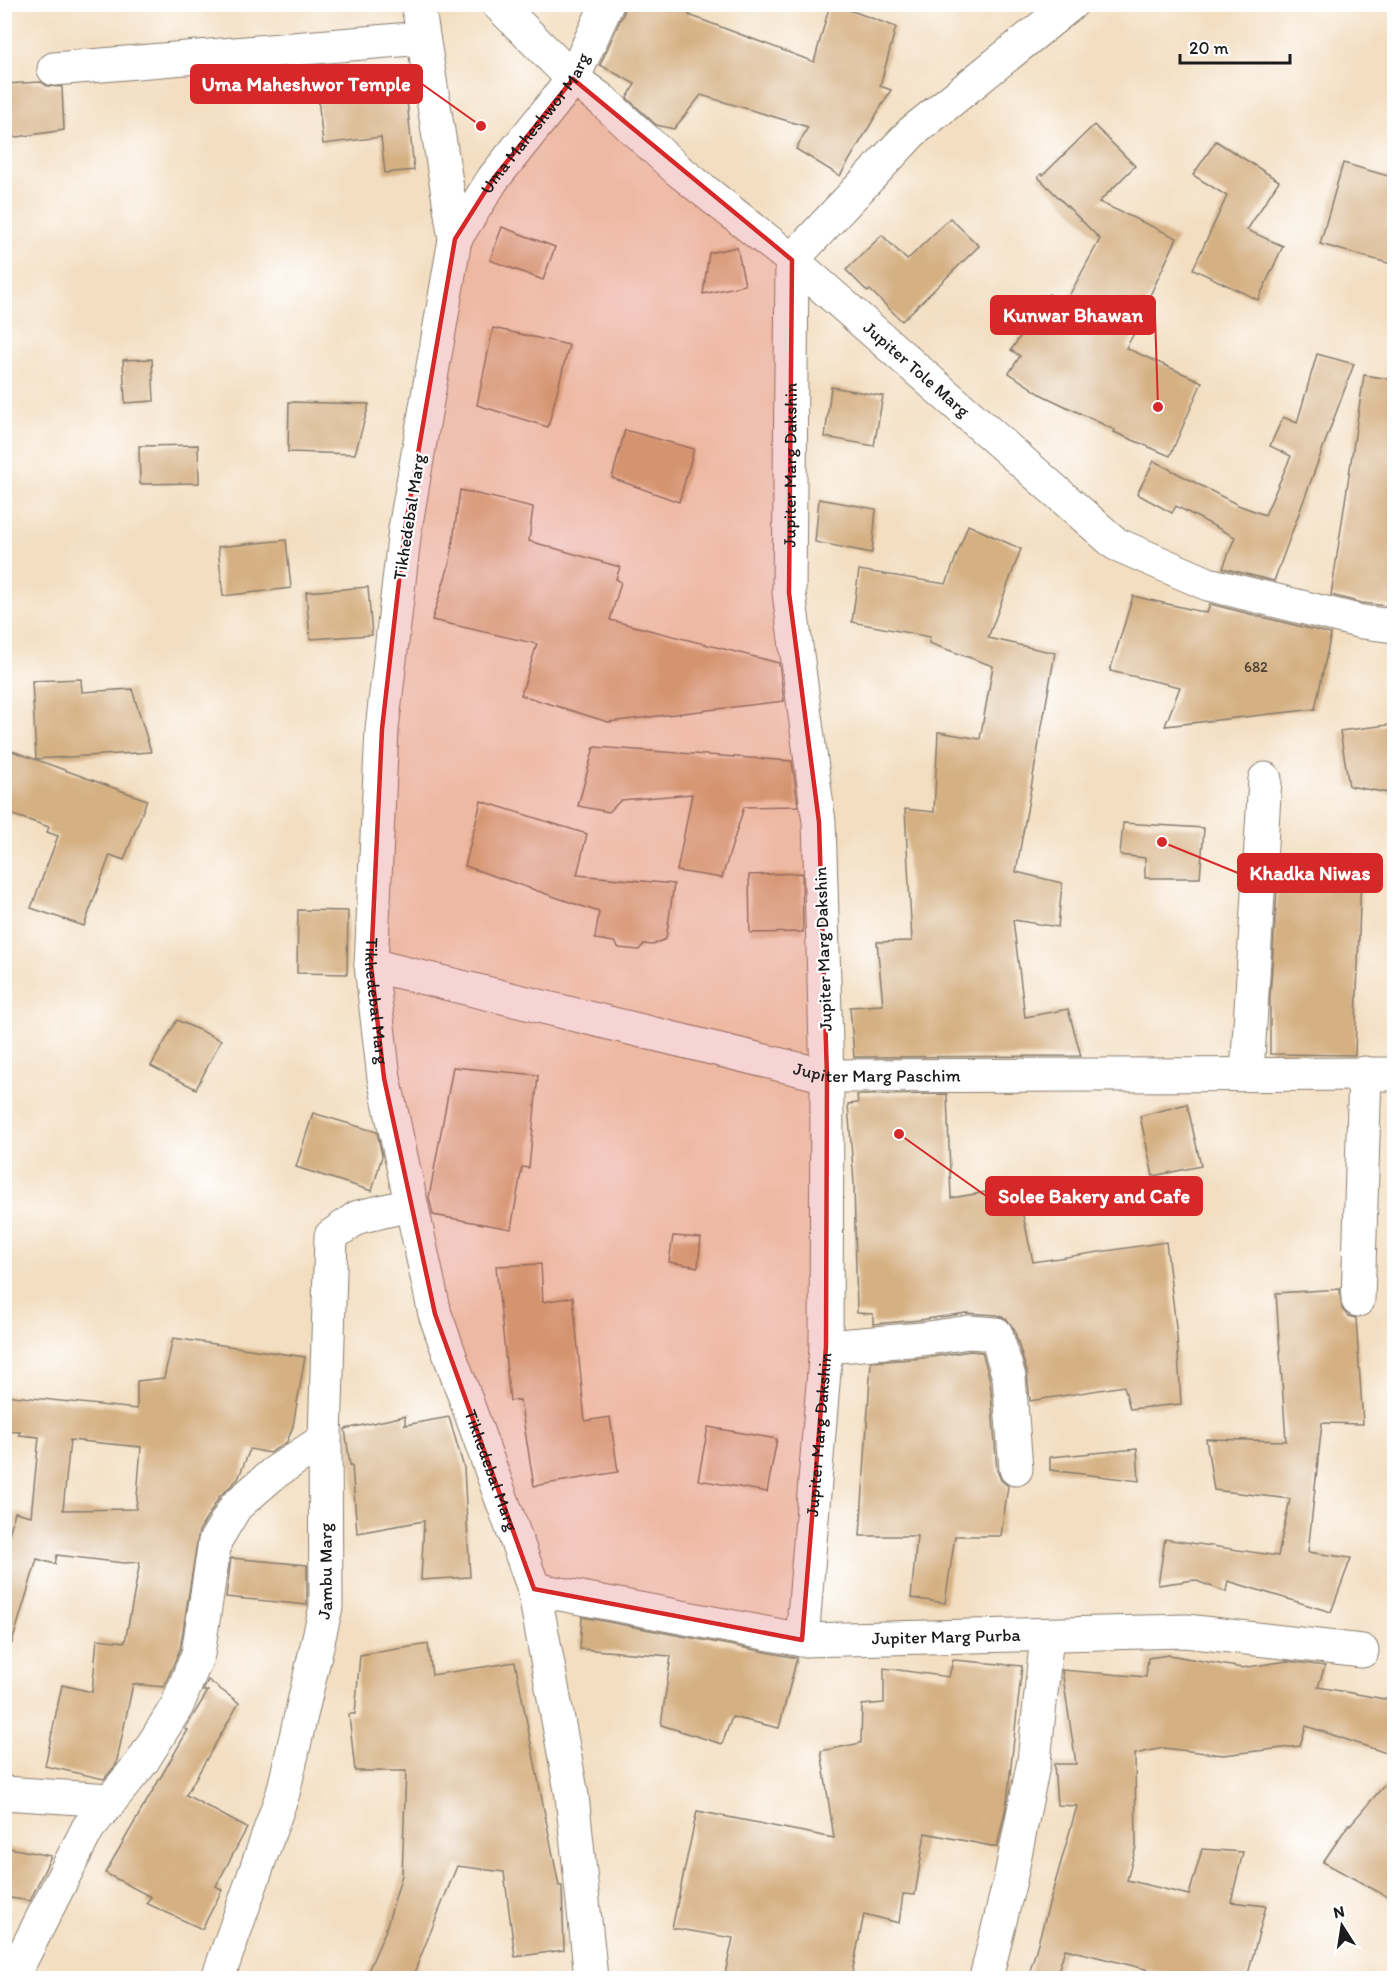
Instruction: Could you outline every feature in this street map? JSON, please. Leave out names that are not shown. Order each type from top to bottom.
[{"type":"street","name":"Tikhedebal Marg","points":[[418,4],[455,239],[405,529],[384,705],[371,966],[384,1078],[435,1314],[534,1589],[572,1796],[591,1978]]},
{"type":"street","name":"Jupiter Tole Marg","points":[[498,4],[573,79],[602,100],[678,170],[792,260],[1116,544],[1208,584],[1362,622],[1395,626]]},
{"type":"street","name":"Uma Maheshwor Marg","points":[[455,239],[493,179],[573,79],[607,4]]},
{"type":"street","points":[[792,260],[912,132],[1071,4]]},
{"type":"street","points":[[54,69],[423,38]]},
{"type":"street","name":"Jupiter Marg Dakshin","points":[[792,260],[789,593],[819,822],[827,1076],[826,1347],[802,1640]]},
{"type":"street","points":[[1247,1074],[1265,779]]},
{"type":"street","name":"Jupiter Marg Paschim","points":[[371,966],[827,1076],[1380,1073]]},
{"type":"street","points":[[1358,1300],[1380,1073]]},
{"type":"street","name":"Jambu Marg","points":[[218,1978],[283,1793],[326,1607],[325,1439],[331,1236],[358,1217],[410,1205]]},
{"type":"street","points":[[826,1347],[922,1339],[969,1332],[996,1334],[1009,1377],[1016,1470]]},
{"type":"street","points":[[12,1978],[88,1828],[142,1762],[177,1706],[198,1654],[215,1541],[236,1506],[274,1473],[325,1439]]},
{"type":"street","name":"Jupiter Marg Purba","points":[[534,1589],[802,1640],[1186,1631],[1362,1651]]},
{"type":"street","points":[[986,1978],[1010,1880],[1034,1761],[1047,1635]]},
{"type":"street","points":[[4,1793],[110,1800]]},
{"type":"highlighted area","points":[[573,79],[792,260],[789,593],[819,822],[827,1076],[826,1347],[802,1640],[534,1589],[435,1314],[384,1078],[371,965],[382,729],[405,529],[455,239],[493,179]]},
{"type":"building","points":[[625,4],[692,4],[689,15],[814,62],[830,4],[833,4],[896,27],[880,86],[891,90],[840,176],[796,149],[808,127],[701,95],[674,129],[656,125],[627,98],[635,84],[600,65],[624,12]]},
{"type":"building","points":[[405,80],[414,170],[385,173],[381,137],[323,144],[317,89]]},
{"type":"building","points":[[41,82],[47,86],[62,87],[64,130],[4,139],[4,84]]},
{"type":"building","points":[[1094,125],[1135,166],[1099,202],[1177,238],[1145,306],[1148,308],[1126,348],[1202,382],[1170,456],[1114,432],[1115,430],[1042,395],[1009,373],[1020,356],[1011,350],[1049,294],[1064,305],[1100,239],[1038,177],[1043,175]]},
{"type":"building","points":[[1216,141],[1279,181],[1247,230],[1283,246],[1258,300],[1193,269],[1227,196],[1193,175]]},
{"type":"building","points":[[1343,163],[1395,178],[1395,265],[1320,244]]},
{"type":"building","points":[[950,218],[979,246],[902,321],[846,270],[882,235],[907,260]]},
{"type":"building","points":[[502,227],[555,247],[543,280],[490,260]]},
{"type":"building","points":[[737,247],[745,285],[703,294],[709,253]]},
{"type":"building","points":[[493,328],[569,345],[548,427],[477,405]]},
{"type":"building","points":[[1317,354],[1354,364],[1274,581],[1223,568],[1235,537],[1176,506],[1172,513],[1137,494],[1154,461],[1238,505],[1265,515],[1291,456],[1270,446],[1283,417],[1297,423]]},
{"type":"building","points":[[152,359],[154,401],[125,403],[123,360]]},
{"type":"building","points":[[1364,375],[1395,380],[1395,607],[1362,603],[1331,595]]},
{"type":"building","points":[[831,387],[883,396],[874,446],[825,437]]},
{"type":"building","points":[[289,402],[369,404],[355,454],[288,452]]},
{"type":"building","points":[[625,430],[694,449],[679,502],[612,478]]},
{"type":"building","points":[[198,445],[199,483],[140,484],[139,446]]},
{"type":"building","points":[[460,490],[533,507],[529,541],[620,567],[616,579],[621,582],[610,620],[779,663],[784,701],[608,722],[521,695],[537,644],[432,620],[450,562]]},
{"type":"building","points":[[819,499],[876,509],[872,553],[815,542]]},
{"type":"building","points":[[968,525],[1021,549],[988,638],[1055,653],[1016,872],[1062,883],[1058,927],[1013,920],[1025,1017],[1068,1009],[1081,1056],[854,1057],[850,1007],[883,1005],[877,942],[912,941],[905,809],[934,812],[938,732],[980,739],[993,666],[929,643],[930,637],[852,622],[859,570],[946,584]]},
{"type":"building","points":[[286,540],[291,588],[223,596],[218,547]]},
{"type":"building","points":[[368,587],[372,635],[310,639],[306,592]]},
{"type":"building","points":[[1133,596],[1207,613],[1210,604],[1331,634],[1315,709],[1165,726],[1180,687],[1110,671]]},
{"type":"building","points":[[81,679],[82,692],[132,689],[151,752],[36,759],[32,681]]},
{"type":"building","points":[[1395,724],[1395,794],[1349,786],[1340,731]]},
{"type":"building","points":[[594,747],[792,761],[798,806],[744,807],[722,878],[677,871],[692,794],[621,800],[609,812],[578,806]]},
{"type":"building","points":[[4,748],[147,800],[124,860],[110,855],[84,926],[31,908],[58,836],[47,832],[49,827],[4,812]]},
{"type":"building","points":[[481,801],[587,834],[577,875],[674,884],[666,939],[652,945],[644,944],[639,950],[619,948],[614,942],[595,939],[599,912],[465,866]]},
{"type":"building","points":[[1123,823],[1204,828],[1200,878],[1145,878],[1145,858],[1120,855]]},
{"type":"building","points":[[802,873],[803,932],[750,933],[749,875]]},
{"type":"building","points":[[1278,873],[1361,873],[1355,1055],[1270,1054],[1270,997]]},
{"type":"building","points":[[298,910],[348,911],[347,974],[297,973]]},
{"type":"building","points":[[177,1020],[221,1040],[196,1089],[151,1066]]},
{"type":"building","points":[[453,1067],[538,1075],[529,1168],[522,1167],[511,1229],[433,1215],[429,1197]]},
{"type":"building","points":[[947,1094],[951,1198],[1017,1187],[1033,1262],[1166,1242],[1177,1336],[1181,1404],[1130,1409],[1124,1386],[1030,1401],[1027,1372],[1014,1329],[1007,1319],[997,1315],[966,1313],[873,1324],[873,1314],[857,1313],[854,1183],[848,1104],[858,1103],[857,1095]]},
{"type":"building","points":[[1187,1104],[1201,1166],[1153,1176],[1140,1116]]},
{"type":"building","points":[[313,1113],[377,1132],[382,1156],[372,1191],[296,1167]]},
{"type":"building","points":[[673,1236],[701,1238],[698,1267],[669,1262]]},
{"type":"building","points":[[541,1264],[543,1302],[573,1297],[585,1421],[610,1417],[618,1472],[534,1486],[520,1400],[510,1401],[496,1266]]},
{"type":"building","points":[[1340,1289],[1342,1309],[1348,1316],[1356,1318],[1363,1424],[1322,1423],[1308,1552],[1351,1558],[1331,1612],[1228,1581],[1226,1592],[1194,1580],[1158,1585],[1165,1539],[1278,1556],[1290,1499],[1214,1490],[1206,1439],[1286,1441],[1276,1293]]},
{"type":"building","points":[[173,1338],[305,1357],[293,1426],[287,1442],[270,1453],[250,1449],[238,1479],[220,1496],[199,1531],[180,1649],[164,1687],[133,1684],[116,1765],[104,1779],[45,1766],[62,1685],[92,1692],[97,1639],[125,1642],[140,1562],[124,1563],[57,1555],[55,1564],[37,1559],[12,1643],[4,1642],[4,1553],[15,1512],[31,1516],[39,1437],[4,1431],[4,1395],[137,1409],[137,1381],[164,1378]],"holes":[[[70,1440],[141,1447],[136,1509],[63,1510]]]},
{"type":"building","points":[[970,1351],[982,1352],[990,1380],[997,1470],[1001,1480],[1008,1486],[1001,1536],[955,1536],[945,1603],[911,1598],[917,1536],[860,1536],[871,1362],[925,1358]]},
{"type":"building","points":[[405,1416],[405,1425],[449,1417],[464,1468],[470,1577],[421,1580],[424,1521],[357,1533],[352,1465],[350,1465],[345,1429]]},
{"type":"building","points":[[708,1427],[777,1439],[767,1492],[698,1480]]},
{"type":"building","points":[[1137,1449],[1139,1481],[1050,1470],[1050,1457]]},
{"type":"building","points":[[231,1558],[307,1565],[307,1605],[226,1597]]},
{"type":"building","points":[[582,1617],[797,1658],[779,1728],[732,1717],[722,1744],[661,1725],[671,1656],[580,1649]]},
{"type":"building","points":[[428,1644],[432,1675],[515,1662],[559,1886],[562,1886],[564,1950],[515,1957],[504,1872],[457,1866],[412,1978],[365,1978],[385,1932],[402,1875],[406,1771],[355,1771],[349,1714],[355,1714],[360,1655]]},
{"type":"building","points":[[1169,1655],[1242,1668],[1287,1661],[1325,1666],[1318,1687],[1395,1701],[1395,1756],[1306,1726],[1300,1746],[1223,1755],[1163,1748],[1135,1754],[1136,1847],[1127,1880],[1189,1895],[1202,1849],[1243,1852],[1231,1902],[1266,1906],[1247,1978],[1182,1978],[1065,1949],[1056,1978],[1028,1978],[1077,1806],[1057,1805],[1054,1764],[1076,1764],[1062,1670],[1146,1677],[1148,1658]]},
{"type":"building","points":[[953,1660],[1022,1666],[1007,1802],[997,1847],[925,1833],[915,1895],[903,1894],[899,1923],[864,1914],[851,1978],[724,1978],[733,1938],[672,1928],[697,1811],[834,1838],[821,1751],[861,1743],[862,1705],[884,1703],[884,1668],[949,1677]]},
{"type":"building","points":[[208,1680],[239,1703],[186,1795],[247,1828],[216,1886],[222,1890],[202,1929],[146,1903],[151,1897],[105,1873],[188,1730],[185,1729],[208,1691],[203,1691]]},
{"type":"building","points":[[1395,1773],[1395,1901],[1323,1862],[1349,1824]]},
{"type":"building","points":[[4,1847],[51,1856],[30,1901],[4,1897]]},
{"type":"place","name":"Uma Maheshwor Temple","points":[[481,126]]},
{"type":"place","name":"Kunwar Bhawan","points":[[1158,407]]},
{"type":"place","name":"Khadka Niwas","points":[[1162,842]]},
{"type":"place","name":"Solee Bakery and Cafe","points":[[899,1134]]}]
